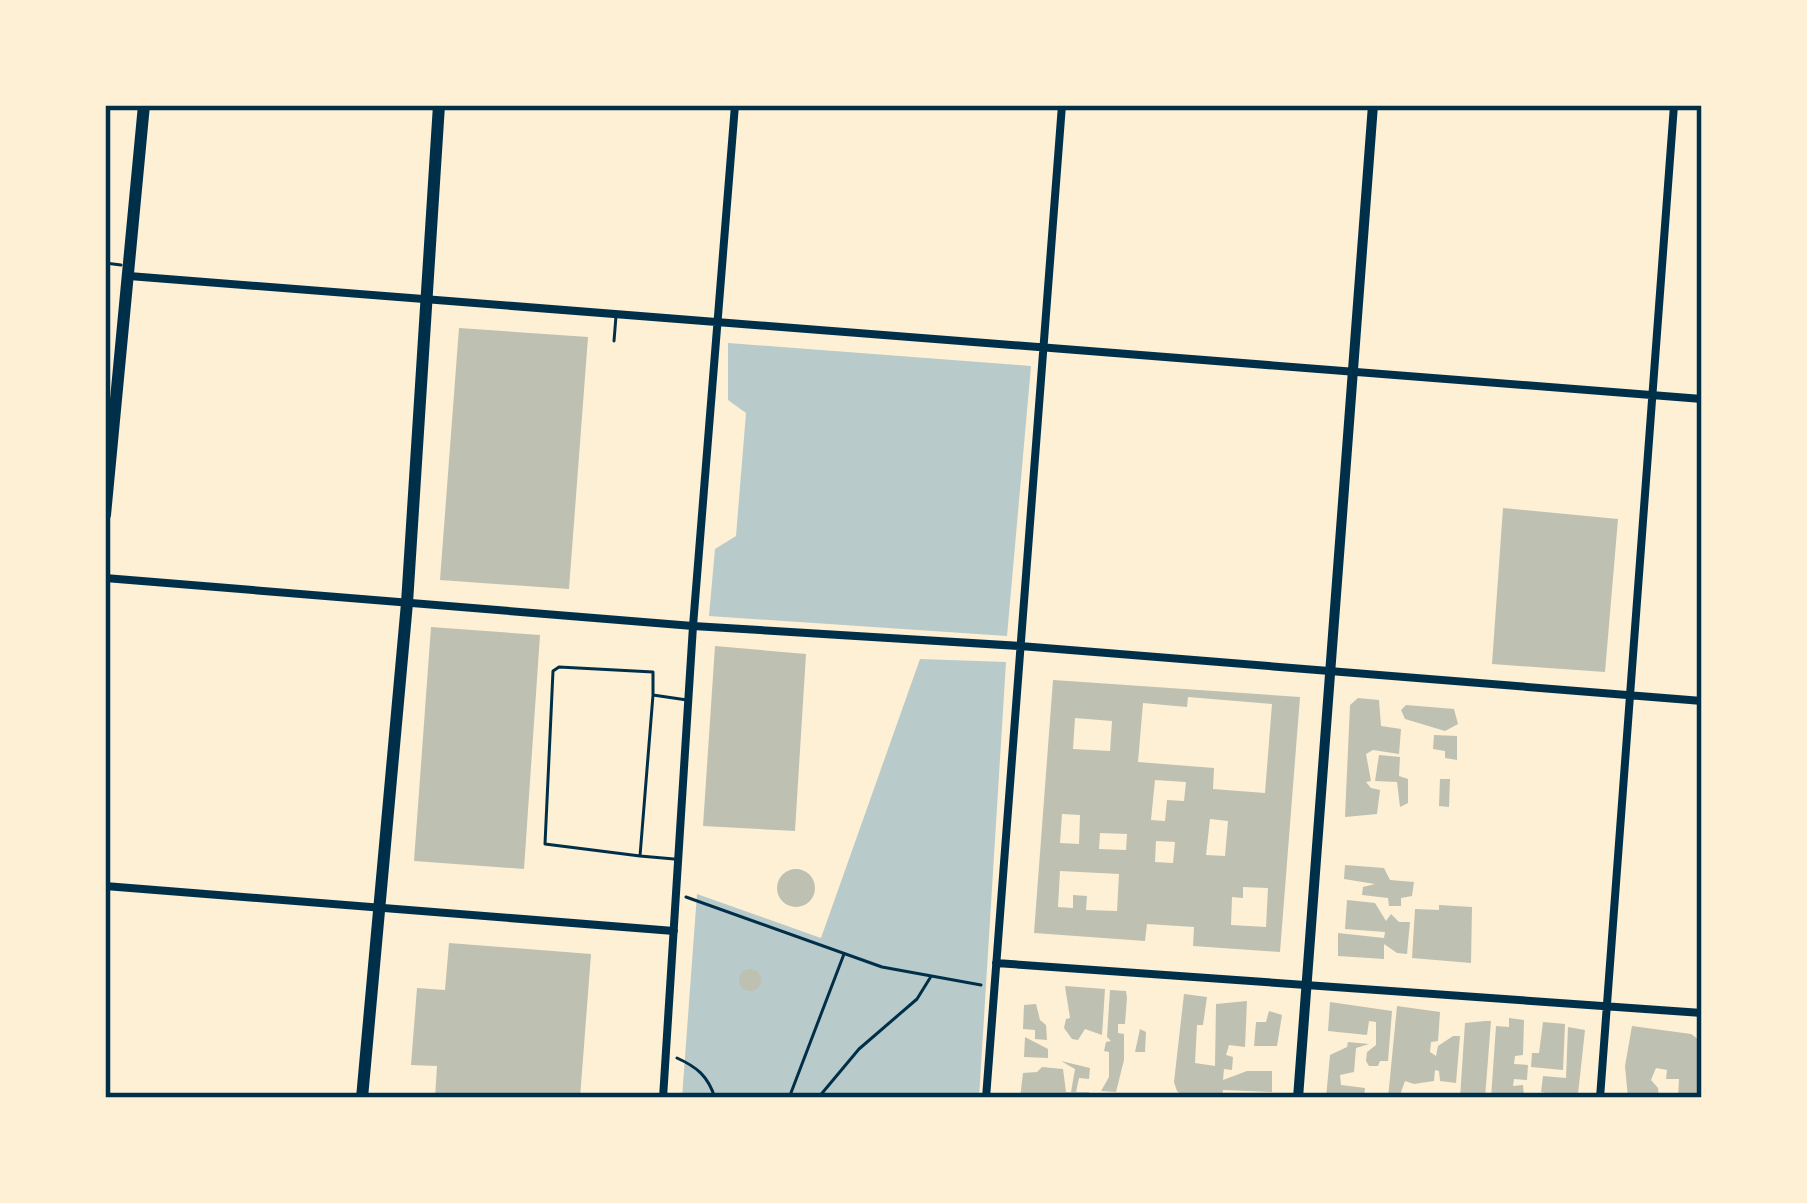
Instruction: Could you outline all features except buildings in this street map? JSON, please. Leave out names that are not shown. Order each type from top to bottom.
[{"type":"main road","points":[[105,515],[110,402],[144,105]]},
{"type":"main road","points":[[362,1098],[407,603],[439,105]]},
{"type":"main road","points":[[1298,1098],[1372,105]]},
{"type":"street","points":[[663,1098],[735,105]]},
{"type":"street","points":[[986,1098],[1062,105]]},
{"type":"street","points":[[1600,1098],[1674,105]]},
{"type":"street","points":[[128,271],[426,299],[1702,399]]},
{"type":"street","points":[[105,578],[1702,701]]},
{"type":"street","points":[[105,886],[674,931]]},
{"type":"street","points":[[996,963],[1702,1013]]},
{"type":"lane","points":[[105,263],[128,271]]},
{"type":"lane","points":[[614,340],[616,314]]},
{"type":"lane","points":[[640,856],[653,672],[559,667],[553,671],[545,844],[640,856],[678,859]]},
{"type":"lane","points":[[652,695],[689,700]]},
{"type":"path","points":[[676,894],[882,967],[994,987]]},
{"type":"path","points":[[789,1098],[844,954]]},
{"type":"path","points":[[818,1098],[859,1049],[917,999],[931,976]]},
{"type":"path","points":[[666,1053],[698,1067],[715,1098]]},
{"type":"shaded area","points":[[728,343],[1031,366],[1007,636],[709,616],[715,549],[736,536],[746,413],[728,400]]},
{"type":"shaded area","points":[[920,659],[1006,662],[979,1098],[682,1098],[697,894],[821,938]]}]
